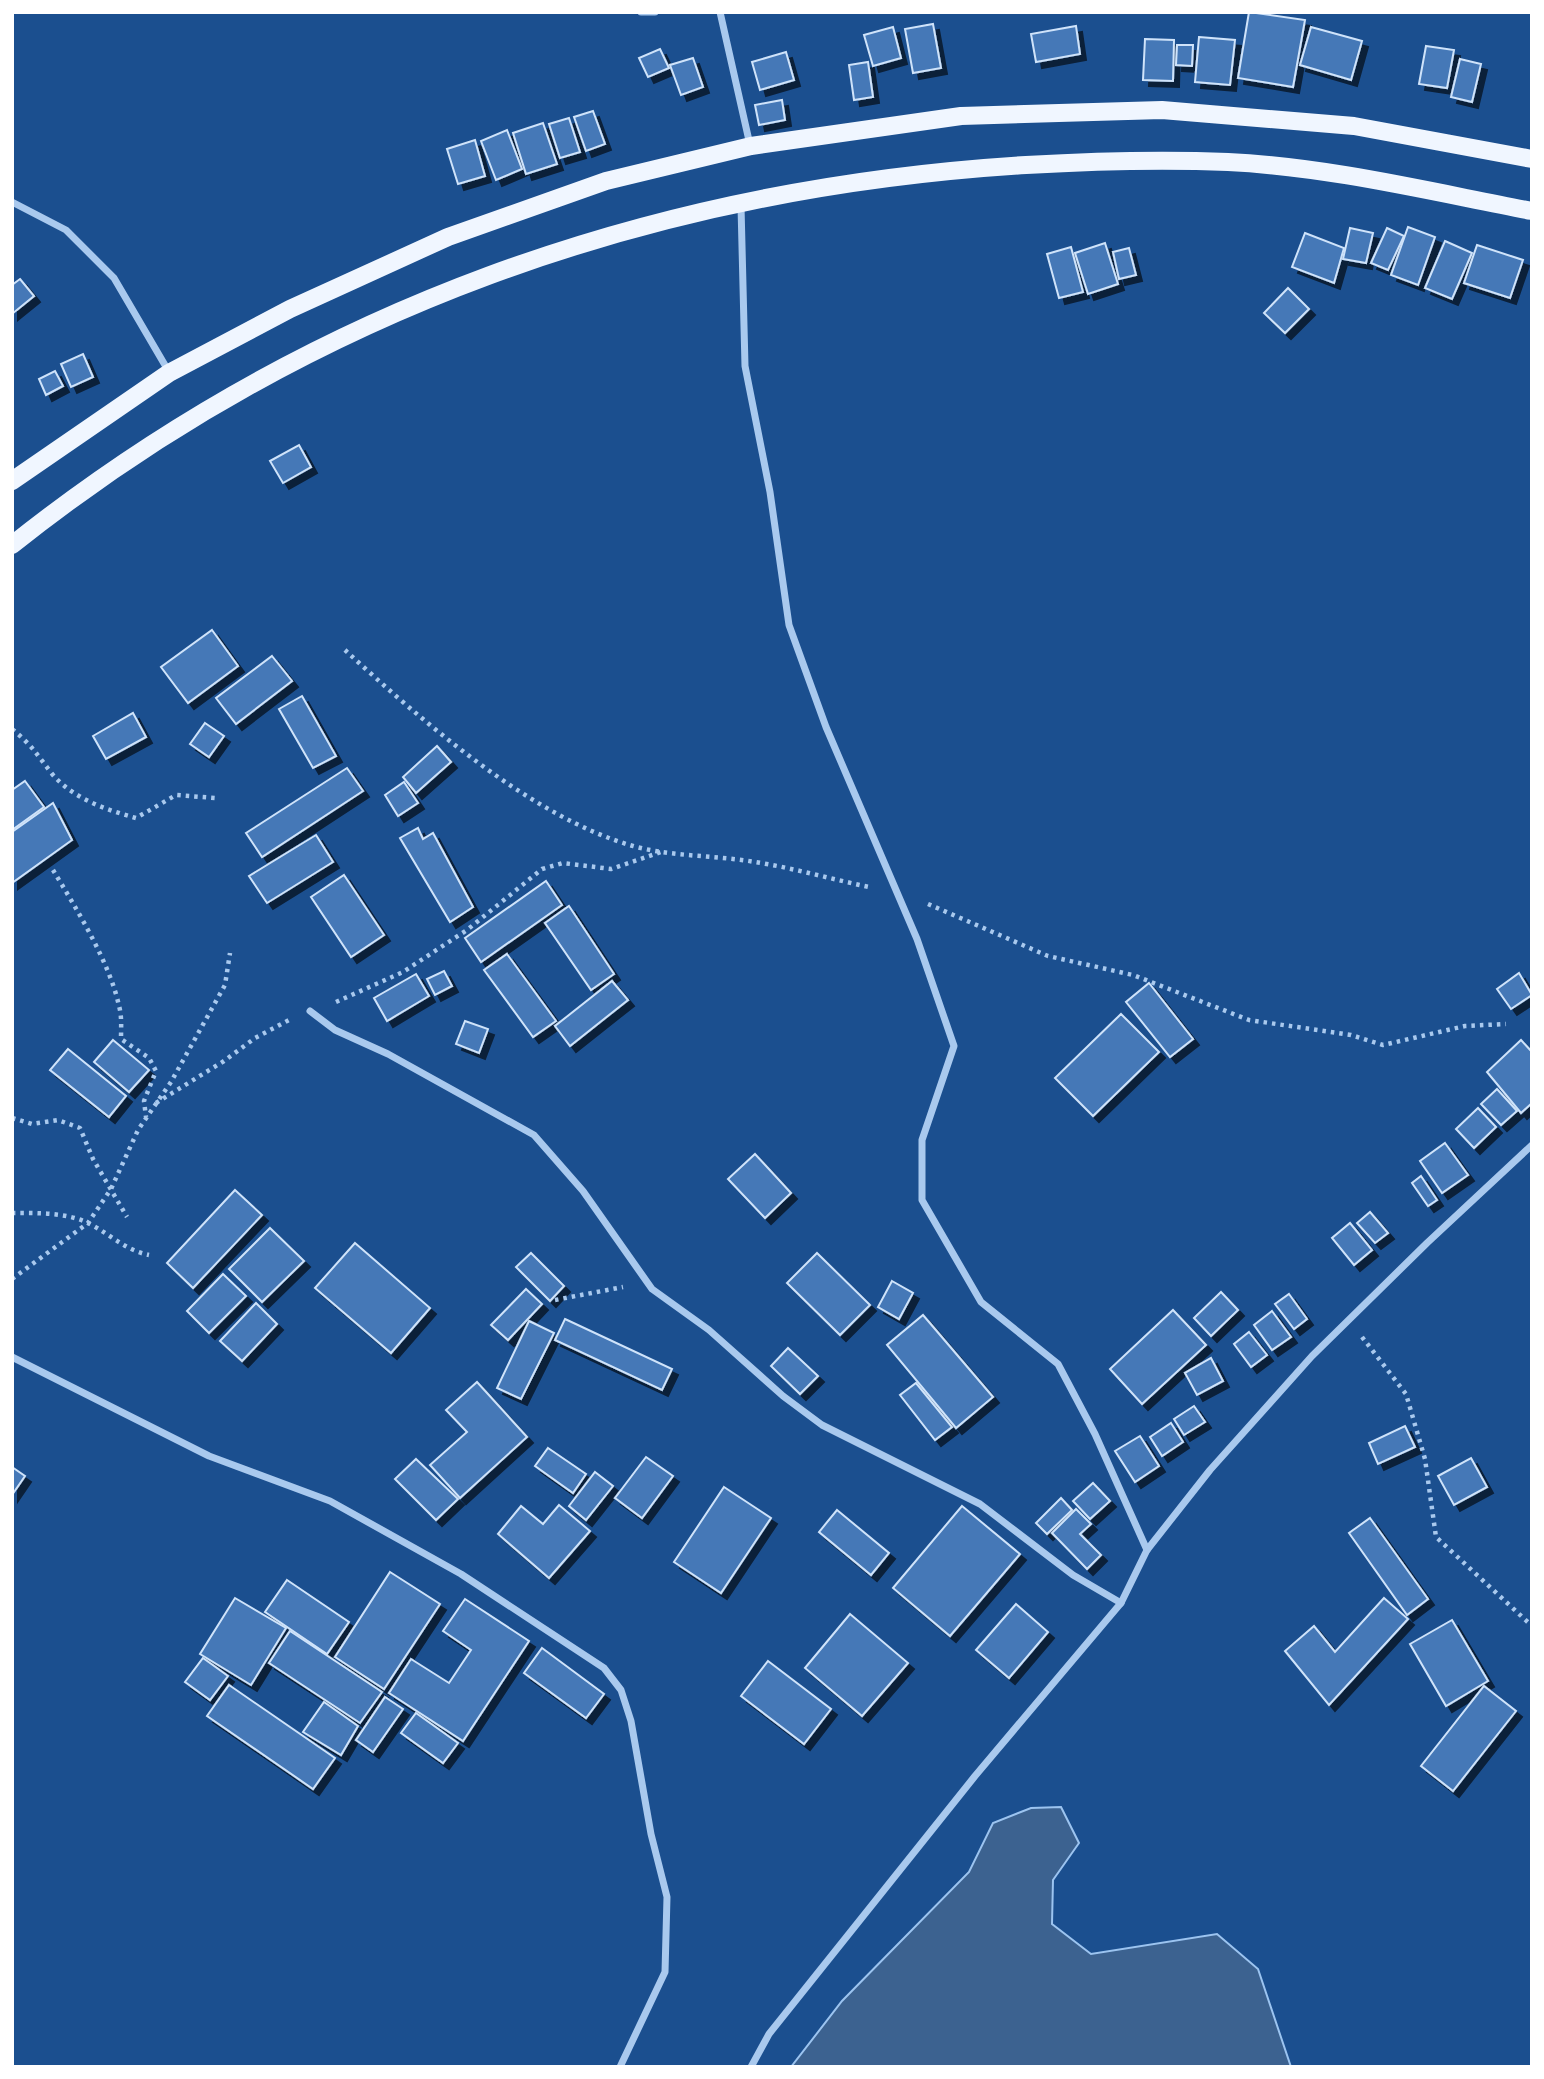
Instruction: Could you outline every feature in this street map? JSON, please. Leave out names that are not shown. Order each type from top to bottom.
[{"type":"main road","points":[[12,481],[169,373],[290,309],[448,237],[606,181],[751,146],[961,116],[1163,110],[1354,125],[1532,159]]},
{"type":"main road","points":[[12,545],[175,428],[292,361],[414,305],[505,268],[603,236],[741,201],[924,172],[1136,159],[1233,162],[1343,175],[1532,211]]},
{"type":"street","points":[[642,12],[655,12]]},
{"type":"street","points":[[720,12],[751,146]]},
{"type":"street","points":[[741,201],[746,366],[770,492],[789,625],[826,726],[918,939],[954,1046],[922,1140],[922,1200],[981,1302],[1058,1364],[1095,1434],[1147,1550]]},
{"type":"street","points":[[12,202],[66,230],[114,278],[169,373]]},
{"type":"street","points":[[310,1011],[335,1030],[388,1054],[534,1135],[583,1191],[652,1289],[709,1329],[783,1396],[822,1425],[980,1504],[1073,1575],[1121,1602]]},
{"type":"street","points":[[751,2067],[777,2023],[975,1776],[1121,1602],[1147,1550],[1210,1470],[1349,1320],[1532,1145]]},
{"type":"street","points":[[12,1357],[209,1456],[330,1501],[461,1574],[604,1668],[621,1690],[631,1721],[651,1834],[667,1897],[665,1972],[620,2067]]},
{"type":"path","points":[[12,729],[35,748],[54,776],[98,807],[136,818],[176,795],[215,798]]},
{"type":"path","points":[[156,1103],[224,1061],[255,1038],[310,1011],[340,1001],[403,972],[467,930],[542,869],[563,863],[611,869],[664,850]]},
{"type":"path","points":[[53,870],[83,919],[120,1007],[121,1039],[149,1058],[156,1071],[144,1101],[146,1118]]},
{"type":"path","points":[[12,1279],[88,1223],[111,1189],[146,1118],[225,985],[230,953]]},
{"type":"path","points":[[12,1118],[32,1124],[58,1120],[80,1128],[93,1159],[127,1217]]},
{"type":"path","points":[[12,1213],[49,1213],[88,1223],[131,1251],[149,1255]]},
{"type":"path","points":[[555,1300],[609,1288],[652,1289]]},
{"type":"path","points":[[1349,1320],[1406,1394],[1426,1459],[1436,1537],[1532,1626]]},
{"type":"water","points":[[1061,1807],[1079,1843],[1053,1880],[1052,1924],[1091,1954],[1217,1934],[1258,1969],[1291,2067],[791,2067],[842,2001],[969,1872],[993,1823],[1031,1808]]},
{"type":"building","points":[[1249,12],[1305,20],[1293,87],[1238,78]]},
{"type":"building","points":[[933,24],[941,68],[913,73],[905,29]]},
{"type":"building","points":[[1076,26],[1080,54],[1036,62],[1031,34]]},
{"type":"building","points":[[893,27],[901,58],[873,66],[864,35]]},
{"type":"building","points":[[1311,27],[1362,41],[1351,80],[1300,65]]},
{"type":"building","points":[[1199,37],[1235,40],[1230,85],[1195,82]]},
{"type":"building","points":[[1145,39],[1174,40],[1173,81],[1143,80]]},
{"type":"building","points":[[1177,45],[1193,45],[1192,66],[1176,65]]},
{"type":"building","points":[[1426,46],[1454,50],[1447,88],[1419,84]]},
{"type":"building","points":[[660,49],[669,68],[648,77],[639,58]]},
{"type":"building","points":[[786,52],[794,80],[760,90],[752,62]]},
{"type":"building","points":[[693,58],[703,87],[681,95],[670,65]]},
{"type":"building","points":[[1460,59],[1481,64],[1472,102],[1451,97]]},
{"type":"building","points":[[868,62],[873,97],[854,100],[849,65]]},
{"type":"building","points":[[782,100],[785,120],[759,125],[755,105]]},
{"type":"building","points":[[593,111],[605,144],[586,151],[574,117]]},
{"type":"building","points":[[569,118],[580,152],[560,158],[549,124]]},
{"type":"building","points":[[543,123],[557,164],[526,174],[513,133]]},
{"type":"building","points":[[507,130],[522,169],[496,180],[481,141]]},
{"type":"building","points":[[475,140],[485,176],[458,184],[447,149]]},
{"type":"building","points":[[1408,227],[1435,237],[1418,285],[1391,275]]},
{"type":"building","points":[[1350,228],[1373,233],[1366,263],[1343,259]]},
{"type":"building","points":[[1387,228],[1404,236],[1388,270],[1371,263]]},
{"type":"building","points":[[1305,233],[1344,248],[1334,283],[1292,267]]},
{"type":"building","points":[[1445,241],[1472,253],[1452,299],[1425,288]]},
{"type":"building","points":[[1105,243],[1118,284],[1088,294],[1075,253]]},
{"type":"building","points":[[1477,245],[1523,260],[1510,298],[1464,283]]},
{"type":"building","points":[[1071,247],[1083,292],[1059,298],[1047,254]]},
{"type":"building","points":[[1129,248],[1136,275],[1119,279],[1113,252]]},
{"type":"building","points":[[20,279],[34,296],[12,314],[12,285]]},
{"type":"building","points":[[1288,288],[1309,309],[1285,333],[1264,313]]},
{"type":"building","points":[[83,354],[93,377],[71,387],[61,364]]},
{"type":"building","points":[[55,371],[63,386],[46,395],[39,379]]},
{"type":"building","points":[[299,445],[311,467],[283,483],[270,461]]},
{"type":"building","points":[[212,630],[238,666],[188,703],[161,667]]},
{"type":"building","points":[[272,656],[292,681],[236,724],[216,698]]},
{"type":"building","points":[[302,696],[336,756],[313,768],[279,709]]},
{"type":"building","points":[[133,713],[146,737],[106,759],[93,736]]},
{"type":"building","points":[[205,723],[224,736],[209,757],[190,744]]},
{"type":"building","points":[[437,746],[451,762],[416,793],[403,777]]},
{"type":"building","points":[[347,768],[363,791],[262,857],[246,833]]},
{"type":"building","points":[[25,781],[44,807],[12,830],[12,790]]},
{"type":"building","points":[[404,782],[418,803],[398,816],[385,795]]},
{"type":"building","points":[[53,803],[72,840],[12,883],[12,832]]},
{"type":"building","points":[[418,828],[423,839],[433,833],[473,907],[450,922],[400,838]]},
{"type":"building","points":[[316,835],[333,862],[267,903],[249,876]]},
{"type":"building","points":[[344,875],[384,935],[351,957],[311,897]]},
{"type":"building","points":[[546,881],[562,905],[481,962],[465,938]]},
{"type":"building","points":[[569,906],[614,974],[591,990],[545,923]]},
{"type":"building","points":[[507,954],[556,1021],[533,1037],[484,970]]},
{"type":"building","points":[[444,971],[452,986],[435,995],[427,979]]},
{"type":"building","points":[[1519,973],[1532,995],[1511,1009],[1497,989]]},
{"type":"building","points":[[416,974],[429,996],[387,1021],[374,998]]},
{"type":"building","points":[[612,981],[628,1000],[570,1046],[555,1026]]},
{"type":"building","points":[[1149,983],[1193,1039],[1170,1057],[1126,1002]]},
{"type":"building","points":[[1121,1014],[1159,1052],[1093,1116],[1055,1078]]},
{"type":"building","points":[[465,1021],[488,1029],[479,1053],[456,1044]]},
{"type":"building","points":[[113,1040],[149,1070],[129,1092],[94,1062]]},
{"type":"building","points":[[1521,1040],[1532,1052],[1532,1103],[1521,1113],[1487,1072]]},
{"type":"building","points":[[68,1049],[126,1096],[109,1117],[50,1070]]},
{"type":"building","points":[[1497,1089],[1517,1111],[1501,1125],[1481,1104]]},
{"type":"building","points":[[1478,1108],[1496,1127],[1474,1148],[1456,1129]]},
{"type":"building","points":[[1445,1143],[1468,1175],[1442,1193],[1420,1161]]},
{"type":"building","points":[[755,1154],[791,1193],[765,1218],[728,1179]]},
{"type":"building","points":[[1421,1176],[1437,1200],[1428,1206],[1412,1183]]},
{"type":"building","points":[[235,1190],[262,1215],[193,1288],[167,1263]]},
{"type":"building","points":[[1370,1212],[1388,1233],[1375,1243],[1357,1223]]},
{"type":"building","points":[[1350,1223],[1372,1250],[1354,1265],[1332,1238]]},
{"type":"building","points":[[270,1228],[304,1261],[262,1302],[229,1269]]},
{"type":"building","points":[[355,1243],[430,1308],[391,1353],[315,1288]]},
{"type":"building","points":[[531,1253],[564,1286],[550,1301],[516,1267]]},
{"type":"building","points":[[817,1253],[870,1305],[840,1335],[787,1283]]},
{"type":"building","points":[[223,1274],[246,1296],[209,1333],[187,1311]]},
{"type":"building","points":[[892,1281],[913,1293],[899,1319],[878,1307]]},
{"type":"building","points":[[526,1289],[542,1304],[508,1340],[491,1325]]},
{"type":"building","points":[[1221,1292],[1238,1310],[1211,1336],[1194,1318]]},
{"type":"building","points":[[1289,1294],[1307,1319],[1294,1329],[1275,1304]]},
{"type":"building","points":[[256,1303],[277,1324],[242,1361],[220,1341]]},
{"type":"building","points":[[1173,1310],[1206,1345],[1142,1404],[1110,1369]]},
{"type":"building","points":[[1272,1311],[1291,1337],[1272,1350],[1254,1325]]},
{"type":"building","points":[[923,1315],[993,1397],[956,1428],[887,1345]]},
{"type":"building","points":[[565,1319],[672,1369],[662,1390],[555,1340]]},
{"type":"building","points":[[529,1321],[554,1333],[521,1399],[497,1388]]},
{"type":"building","points":[[1249,1332],[1267,1355],[1251,1367],[1234,1344]]},
{"type":"building","points":[[788,1348],[818,1376],[800,1394],[771,1366]]},
{"type":"building","points":[[1211,1358],[1223,1381],[1197,1395],[1185,1373]]},
{"type":"building","points":[[477,1382],[527,1437],[460,1498],[430,1465],[467,1432],[446,1410]]},
{"type":"building","points":[[916,1383],[952,1427],[935,1440],[900,1395]]},
{"type":"building","points":[[1194,1406],[1205,1422],[1184,1435],[1174,1419]]},
{"type":"building","points":[[1171,1423],[1183,1442],[1162,1456],[1150,1437]]},
{"type":"building","points":[[1405,1426],[1415,1447],[1378,1464],[1369,1443]]},
{"type":"building","points":[[1140,1436],[1159,1466],[1135,1482],[1115,1451]]},
{"type":"building","points":[[548,1448],[586,1474],[573,1493],[535,1466]]},
{"type":"building","points":[[646,1457],[673,1476],[642,1518],[615,1498]]},
{"type":"building","points":[[1471,1458],[1487,1487],[1454,1505],[1438,1476]]},
{"type":"building","points":[[416,1459],[458,1499],[436,1520],[395,1479]]},
{"type":"building","points":[[12,1467],[25,1476],[12,1495]]},
{"type":"building","points":[[595,1472],[613,1486],[586,1520],[569,1506]]},
{"type":"building","points":[[1093,1483],[1110,1501],[1090,1519],[1073,1501]]},
{"type":"building","points":[[724,1487],[771,1518],[721,1593],[674,1562]]},
{"type":"building","points":[[1061,1498],[1072,1510],[1047,1534],[1036,1523]]},
{"type":"building","points":[[559,1505],[590,1531],[549,1578],[498,1534],[521,1506],[543,1524]]},
{"type":"building","points":[[962,1506],[1020,1554],[950,1636],[893,1588]]},
{"type":"building","points":[[1076,1509],[1091,1524],[1080,1534],[1101,1555],[1087,1569],[1052,1533]]},
{"type":"building","points":[[837,1510],[889,1553],[871,1575],[819,1532]]},
{"type":"building","points":[[1370,1518],[1428,1599],[1407,1615],[1349,1533]]},
{"type":"building","points":[[390,1572],[440,1604],[384,1689],[335,1657]]},
{"type":"building","points":[[287,1580],[349,1622],[327,1654],[265,1612]]},
{"type":"building","points":[[235,1598],[286,1628],[251,1685],[200,1654]]},
{"type":"building","points":[[1384,1598],[1408,1619],[1329,1705],[1285,1651],[1314,1626],[1335,1652]]},
{"type":"building","points":[[465,1599],[529,1641],[463,1741],[389,1693],[411,1659],[449,1683],[471,1650],[443,1631]]},
{"type":"building","points":[[1016,1604],[1048,1632],[1009,1678],[976,1650]]},
{"type":"building","points":[[850,1614],[908,1663],[862,1716],[805,1668]]},
{"type":"building","points":[[1452,1620],[1488,1681],[1446,1706],[1410,1644]]},
{"type":"building","points":[[290,1631],[382,1692],[360,1723],[269,1663]]},
{"type":"building","points":[[542,1648],[604,1694],[586,1718],[524,1673]]},
{"type":"building","points":[[203,1658],[228,1676],[210,1700],[185,1682]]},
{"type":"building","points":[[768,1661],[831,1709],[804,1744],[741,1696]]},
{"type":"building","points":[[229,1685],[335,1758],[313,1789],[207,1716]]},
{"type":"building","points":[[1484,1686],[1516,1711],[1453,1791],[1421,1766]]},
{"type":"building","points":[[385,1697],[403,1709],[373,1752],[356,1740]]},
{"type":"building","points":[[324,1702],[358,1726],[341,1755],[303,1732]]},
{"type":"building","points":[[416,1713],[458,1743],[443,1763],[401,1733]]}]
